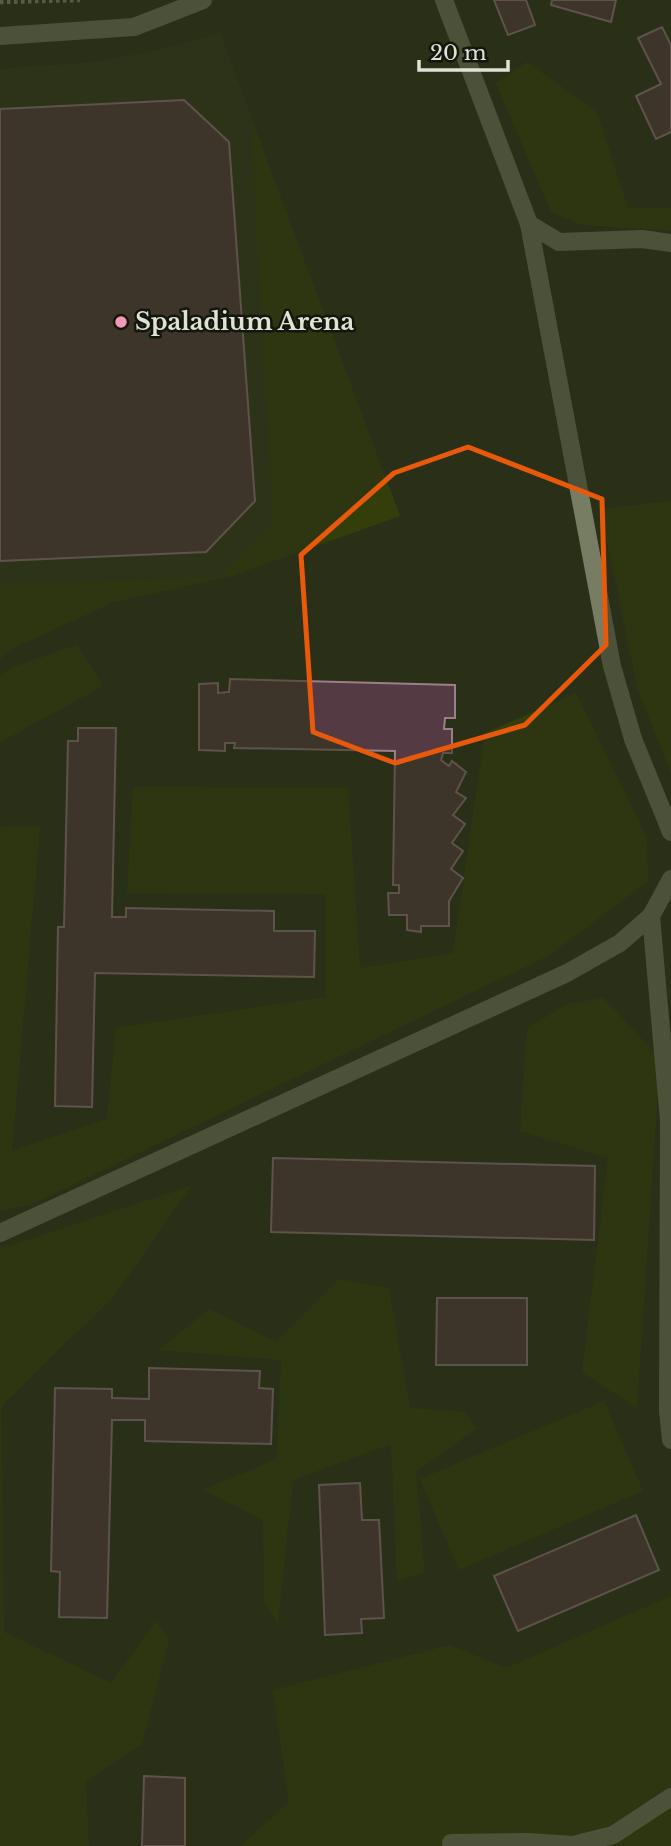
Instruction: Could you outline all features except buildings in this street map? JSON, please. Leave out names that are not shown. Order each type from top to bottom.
[{"type":"street","points":[[0,36],[134,27],[203,0]]},
{"type":"street","points":[[444,0],[529,224],[612,666],[633,739],[671,832]]},
{"type":"street","points":[[529,224],[559,242],[642,239],[671,243]]},
{"type":"street","points":[[0,1233],[567,974],[620,943],[651,916],[671,879]]},
{"type":"street","points":[[651,916],[668,1120],[668,1411],[671,1440]]},
{"type":"street","points":[[452,1843],[528,1842],[573,1845],[613,1835],[671,1797]]},
{"type":"path","points":[[0,2],[80,0]]},
{"type":"highlighted area","points":[[468,447],[602,499],[606,645],[525,725],[395,763],[313,732],[301,555],[394,473]]},
{"type":"shaded area","name":"Spaladium Arena","points":[[220,33],[400,516],[231,576],[114,602],[11,649],[0,659],[0,69],[94,62],[154,51]]},
{"type":"shaded area","points":[[527,62],[597,112],[628,208],[671,208],[671,231],[582,225],[551,212],[496,83]]},
{"type":"shaded area","points":[[251,120],[400,516],[231,576],[114,602],[11,649],[0,659],[0,585],[221,577],[273,525]]},
{"type":"shaded area","points":[[671,501],[671,773],[638,690],[600,509]]},
{"type":"shaded area","points":[[77,645],[103,686],[0,742],[0,678],[10,668]]},
{"type":"shaded area","points":[[576,693],[647,837],[648,881],[550,955],[33,1204],[0,1211],[0,827],[40,826],[12,1151],[107,1119],[116,1028],[326,997],[326,894],[127,893],[133,787],[348,788],[360,968],[453,953],[485,733]]},
{"type":"shaded area","points":[[603,998],[660,1058],[637,1408],[582,1372],[608,1158],[520,1131],[527,1029],[567,1004]]},
{"type":"shaded area","points":[[191,1186],[114,1296],[1,1406],[4,1632],[111,1683],[157,1621],[169,1640],[142,1744],[86,1781],[89,1846],[0,1846],[0,1249]]},
{"type":"shaded area","points":[[339,1279],[389,1288],[410,1408],[464,1412],[477,1428],[416,1472],[425,1572],[397,1581],[391,1444],[293,1480],[278,1624],[264,1602],[263,1520],[203,1490],[277,1459],[281,1360],[159,1350],[209,1309],[276,1342]]},
{"type":"shaded area","points":[[604,1401],[643,1491],[459,1570],[420,1479]]},
{"type":"shaded area","points":[[671,1596],[671,1846],[241,1846],[289,1802],[273,1690],[450,1645],[506,1668]]},
{"type":"place","name":"Spaladium Arena","points":[[121,322]]}]
